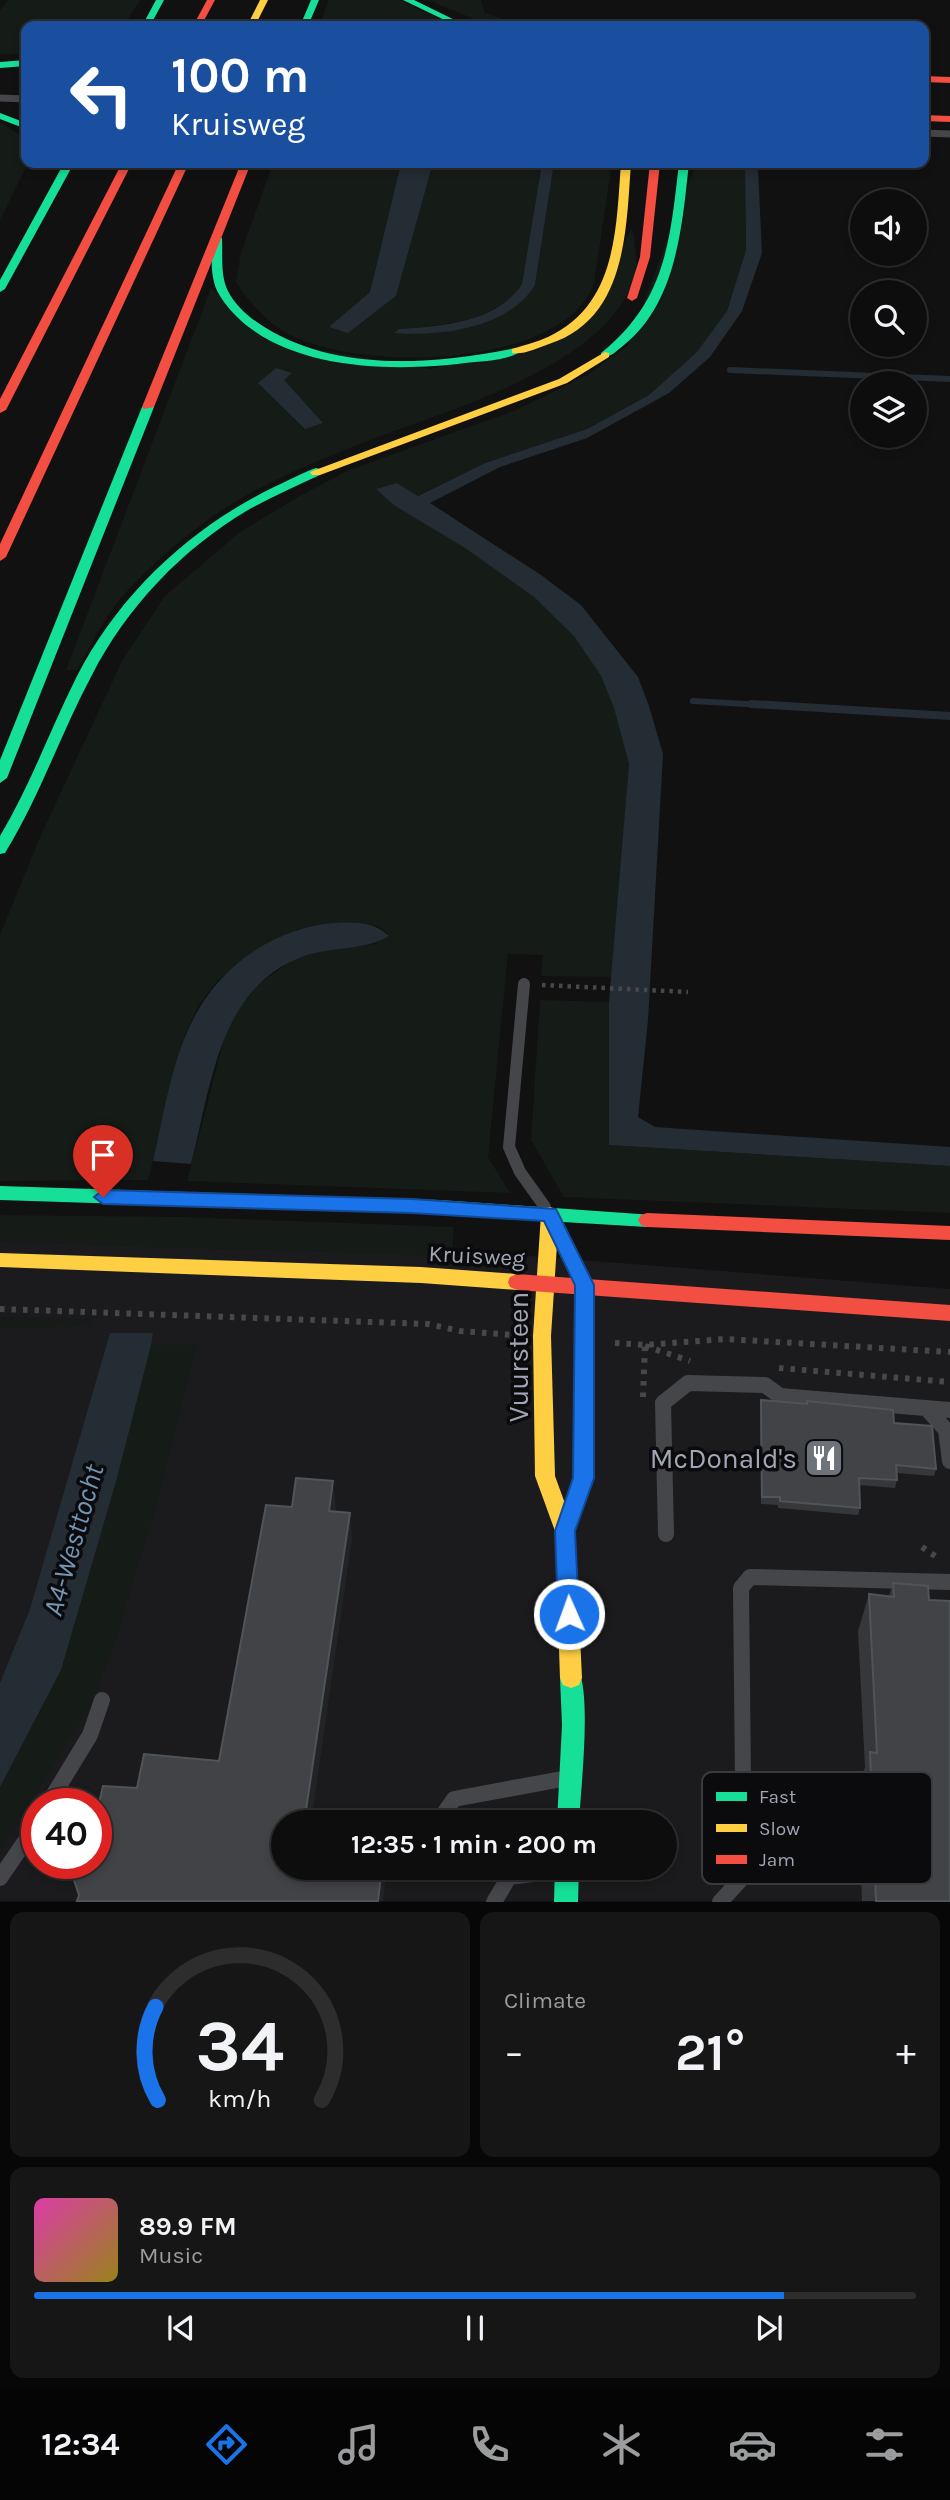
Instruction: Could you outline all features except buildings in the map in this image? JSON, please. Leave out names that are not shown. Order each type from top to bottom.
[{"type":"main road","points":[[149,21],[160,0]]},
{"type":"main road","points":[[200,21],[211,0]]},
{"type":"main road","points":[[254,21],[264,0]]},
{"type":"main road","points":[[305,21],[315,0]]},
{"type":"main road","points":[[407,0],[452,21]]},
{"type":"main road","points":[[0,59],[21,61]]},
{"type":"main road","points":[[0,67],[21,63]]},
{"type":"main road","points":[[0,67],[21,69]]},
{"type":"main road","points":[[0,79],[21,79]]},
{"type":"main road","points":[[929,79],[950,80]]},
{"type":"main road","points":[[929,92],[950,93]]},
{"type":"main road","points":[[929,108],[950,109]]},
{"type":"main road","points":[[0,116],[21,124]]},
{"type":"main road","points":[[929,118],[950,119]]},
{"type":"main road","points":[[929,144],[950,145]]},
{"type":"main road","points":[[0,289],[66,168]]},
{"type":"main road","points":[[0,410],[124,168]]},
{"type":"main road","points":[[0,557],[182,168]]},
{"type":"main road","points":[[0,778],[244,168]]},
{"type":"main road","points":[[216,233],[224,295],[245,320],[272,338],[333,358],[389,365],[439,365],[486,359],[534,346],[569,329],[589,314],[604,297],[615,262],[625,168]]},
{"type":"main road","points":[[624,311],[640,279],[645,257],[654,168]]},
{"type":"main road","points":[[0,849],[21,815],[85,674],[123,614],[166,568],[242,509],[298,480],[352,456],[495,405],[536,394],[563,382],[609,352],[633,330],[650,308],[664,278],[676,240],[683,168]]},
{"type":"main road","points":[[495,405],[574,363],[610,329]]},
{"type":"main road","name":"Kruisweg","points":[[0,1193],[412,1206],[950,1233]]},
{"type":"main road","name":"Vuursteen","points":[[550,1214],[542,1336],[545,1476],[565,1531],[573,1725],[568,1810]]},
{"type":"main road","name":"Vuursteen","points":[[550,1214],[584,1285],[583,1478],[565,1531]]},
{"type":"main road","name":"Kruisweg","points":[[0,1260],[421,1275],[950,1312]]},
{"type":"main road","points":[[566,1902],[567,1880]]},
{"type":"lane","points":[[0,98],[21,99]]},
{"type":"lane","points":[[929,133],[950,134]]},
{"type":"lane","points":[[524,984],[509,1147],[520,1172],[550,1214]]},
{"type":"lane","points":[[666,1534],[663,1403],[688,1383],[765,1385],[780,1396],[950,1410]]},
{"type":"lane","points":[[928,1409],[946,1430],[950,1461]]},
{"type":"lane","points":[[743,1772],[741,1588],[750,1577],[950,1581]]},
{"type":"lane","points":[[58,1788],[90,1735],[102,1700]]},
{"type":"lane","points":[[446,1810],[454,1799],[569,1778]]},
{"type":"lane","points":[[0,1878],[21,1847]]},
{"type":"lane","points":[[494,1902],[507,1880]]},
{"type":"lane","points":[[720,1902],[737,1884]]},
{"type":"path","points":[[524,984],[688,992]]},
{"type":"path","points":[[0,1309],[428,1324],[460,1331],[542,1336]]},
{"type":"path","points":[[584,1339],[645,1345],[725,1339],[950,1352]]},
{"type":"path","points":[[645,1345],[680,1360],[694,1361]]},
{"type":"path","points":[[645,1345],[643,1402],[663,1403]]},
{"type":"path","points":[[775,1368],[950,1382]]},
{"type":"path","points":[[922,1546],[941,1561],[950,1562]]},
{"type":"shaded area","points":[[8,0],[140,0],[127,21],[21,21],[21,54],[0,54],[0,10]]},
{"type":"shaded area","points":[[329,0],[400,0],[443,21],[321,21]]},
{"type":"shaded area","points":[[428,0],[481,0],[485,13],[510,21],[479,21]]},
{"type":"shaded area","points":[[0,122],[21,136],[21,168],[26,168],[0,220]]},
{"type":"shaded area","points":[[271,168],[400,168],[370,292],[330,327],[348,332],[396,296],[432,168],[541,168],[522,284],[511,297],[497,307],[466,320],[399,329],[395,333],[436,333],[485,322],[508,312],[535,285],[553,168],[611,168],[594,283],[575,312],[542,334],[500,348],[452,356],[403,357],[356,354],[315,345],[283,331],[251,303],[236,282],[241,253]]},
{"type":"shaded area","points":[[694,168],[745,168],[746,250],[727,311],[697,353],[649,395],[587,429],[485,463],[417,496],[397,483],[395,506],[465,548],[534,597],[574,635],[601,676],[614,708],[629,764],[613,977],[541,976],[543,955],[508,954],[488,1157],[510,1193],[187,1181],[227,1028],[240,1004],[258,984],[293,960],[320,951],[375,944],[388,934],[378,926],[351,922],[299,929],[269,942],[218,980],[200,1003],[185,1034],[148,1180],[0,1181],[0,935],[40,837],[123,659],[165,596],[240,532],[298,497],[349,470],[516,410],[587,375],[628,345]]},
{"type":"shaded area","points":[[632,228],[636,265],[625,298],[602,327],[570,353],[491,395],[310,464],[224,509],[169,550],[135,583],[109,614],[77,670],[66,670],[211,288],[264,340],[431,369],[575,331]]},
{"type":"shaded area","points":[[540,1000],[609,1002],[609,1145],[950,1166],[950,1213],[564,1197],[531,1140]]},
{"type":"shaded area","points":[[0,1215],[183,1217],[454,1227],[452,1256],[0,1242]]},
{"type":"shaded area","points":[[265,1235],[950,1289],[950,1901],[0,1901],[0,1238]]},
{"type":"shaded area","points":[[0,1317],[91,1319],[90,1323],[65,1328],[65,1323],[57,1323],[56,1329],[0,1329]]},
{"type":"shaded area","points":[[151,1345],[197,1345],[157,1503],[115,1641],[93,1701],[39,1788],[21,1788],[21,1817],[0,1851],[0,1787],[61,1670],[117,1478]]},
{"type":"water","points":[[400,168],[432,168],[396,296],[348,333],[329,327],[370,292]]},
{"type":"water","points":[[541,168],[553,168],[535,285],[523,300],[509,311],[472,327],[432,333],[394,333],[399,329],[450,324],[483,315],[511,297],[522,284]]},
{"type":"water","points":[[745,168],[760,168],[762,253],[742,311],[710,357],[669,393],[587,438],[500,467],[430,503],[541,575],[581,605],[638,677],[649,706],[663,754],[648,1020],[638,1117],[655,1127],[950,1147],[950,1166],[609,1145],[609,1002],[629,764],[614,708],[601,676],[574,636],[534,597],[465,548],[395,506],[376,489],[397,483],[418,496],[485,463],[587,429],[649,395],[696,353],[727,311],[746,250]]},
{"type":"water","points":[[276,368],[292,373],[284,380],[323,423],[305,429],[258,383]]},
{"type":"water","points":[[351,923],[377,928],[389,936],[370,944],[302,957],[274,972],[252,992],[235,1016],[222,1044],[191,1164],[153,1161],[182,1044],[209,994],[229,971],[263,945],[303,929],[324,924]]},
{"type":"water","name":"A4-Westtocht","points":[[110,1333],[153,1333],[117,1478],[61,1670],[0,1787],[0,1683],[30,1609]]},
{"type":"waterway","points":[[730,370],[950,379]]},
{"type":"waterway","points":[[693,701],[782,706]]},
{"type":"waterway","points":[[752,704],[950,716]]},
{"type":"traffic: fast","points":[[149,21],[160,0]]},
{"type":"traffic: fast","points":[[306,21],[315,0]]},
{"type":"traffic: fast","points":[[407,0],[452,21]]},
{"type":"traffic: fast","points":[[0,65],[21,63]]},
{"type":"traffic: fast","points":[[0,116],[21,124]]},
{"type":"traffic: fast","points":[[0,289],[66,168]]},
{"type":"traffic: fast","points":[[605,355],[627,337],[644,317],[657,294],[673,243],[683,168]]},
{"type":"traffic: fast","points":[[217,238],[218,276],[225,296],[250,323],[282,342],[319,355],[360,362],[401,364],[443,363],[516,351]]},
{"type":"traffic: fast","points":[[0,778],[148,407]]},
{"type":"traffic: fast","points":[[0,849],[34,785],[84,676],[132,603],[196,540],[253,503],[316,472]]},
{"type":"traffic: fast","points":[[0,1193],[439,1207],[647,1220]]},
{"type":"traffic: fast","points":[[550,1214],[585,1285],[584,1478],[565,1531]]},
{"type":"traffic: fast","points":[[569,1810],[573,1725],[571,1678]]},
{"type":"traffic: fast","points":[[566,1902],[567,1880]]},
{"type":"traffic: slow","points":[[254,21],[264,0]]},
{"type":"traffic: slow","points":[[516,351],[552,339],[578,324],[597,305],[609,282],[616,256],[626,168]]},
{"type":"traffic: slow","points":[[316,472],[563,381],[605,355]]},
{"type":"traffic: slow","points":[[550,1214],[542,1336],[545,1476],[565,1531],[571,1678]]},
{"type":"traffic: slow","points":[[0,1260],[421,1275],[517,1282]]},
{"type":"traffic: jam","points":[[200,21],[211,0]]},
{"type":"traffic: jam","points":[[929,79],[950,80]]},
{"type":"traffic: jam","points":[[929,118],[950,119]]},
{"type":"traffic: jam","points":[[0,410],[124,168]]},
{"type":"traffic: jam","points":[[0,557],[182,168]]},
{"type":"traffic: jam","points":[[148,407],[244,168]]},
{"type":"traffic: jam","points":[[632,298],[645,257],[654,168]]},
{"type":"traffic: jam","points":[[647,1220],[950,1233]]},
{"type":"traffic: jam","points":[[517,1282],[950,1313]]},
{"type":"place","name":"McDonald's","points":[[824,1458]]},
{"type":"route","points":[[103,1197],[412,1206],[550,1214],[584,1285],[583,1478],[565,1531],[569,1614]]}]
